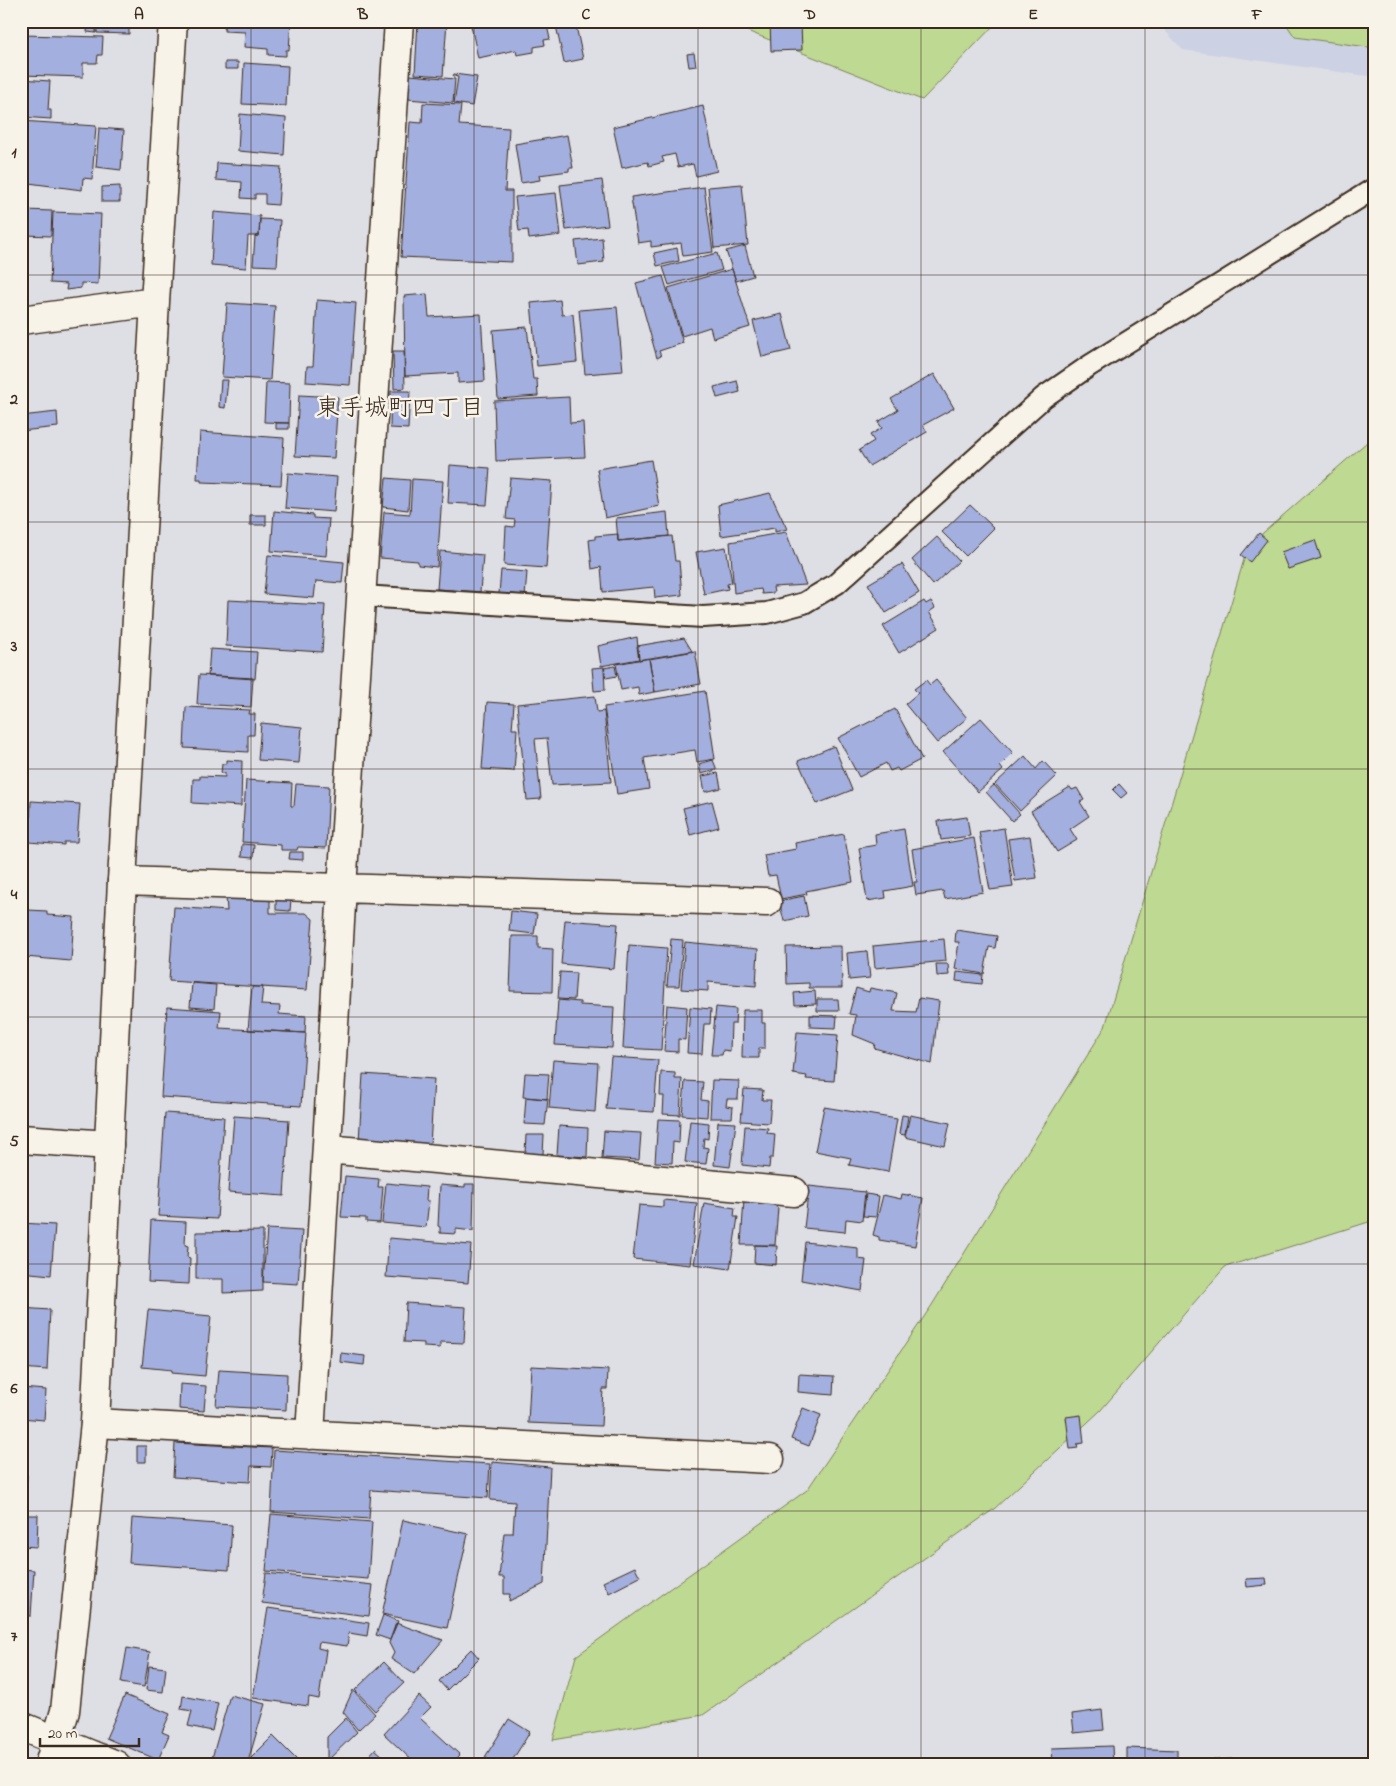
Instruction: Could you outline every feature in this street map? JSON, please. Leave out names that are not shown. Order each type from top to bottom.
[{"type":"street","points":[[54,1753],[65,1712],[95,1423],[122,880],[173,21]]},
{"type":"street","points":[[310,1435],[342,888],[399,21]]},
{"type":"street","points":[[21,320],[155,302]]},
{"type":"street","points":[[122,880],[767,902]]},
{"type":"street","points":[[21,1139],[109,1145]]},
{"type":"street","points":[[327,1150],[794,1192]]},
{"type":"street","points":[[95,1423],[770,1459]]},
{"type":"street","points":[[21,1726],[54,1753],[116,1765]]},
{"type":"lane","points":[[362,596],[703,617],[767,613],[804,603],[836,584],[1044,397],[1097,361],[1375,188]]},
{"type":"shaded area","points":[[1156,21],[1375,21],[1375,77],[1183,50]]},
{"type":"green space","points":[[742,21],[998,21],[922,100],[747,31]]},
{"type":"green space","points":[[1284,21],[1375,21],[1375,48],[1295,37]]},
{"type":"green space","points":[[1375,435],[1375,1220],[1225,1267],[1100,1411],[994,1509],[703,1715],[553,1740],[576,1656],[807,1490],[932,1305],[1105,1027],[1248,546]]},
{"type":"building","points":[[88,21],[96,21],[96,33],[87,32]]},
{"type":"building","points":[[97,21],[129,23],[129,34],[97,33]]},
{"type":"building","points":[[225,21],[291,21],[289,50],[286,50],[286,56],[268,55],[268,49],[244,47],[245,32],[224,31]]},
{"type":"building","points":[[418,21],[447,21],[443,76],[415,74]]},
{"type":"building","points":[[470,21],[546,21],[550,39],[544,40],[545,45],[534,47],[534,52],[517,55],[516,50],[478,58]]},
{"type":"building","points":[[555,21],[575,21],[583,59],[564,63]]},
{"type":"building","points":[[770,21],[817,21],[818,24],[801,24],[802,50],[771,51]]},
{"type":"building","points":[[22,35],[103,37],[102,55],[98,55],[97,63],[83,63],[83,77],[21,75]]},
{"type":"building","points":[[694,53],[696,66],[689,67],[687,54]]},
{"type":"building","points":[[225,62],[238,62],[238,69],[225,69]]},
{"type":"building","points":[[244,63],[288,66],[286,106],[242,104]]},
{"type":"building","points":[[454,74],[477,77],[472,106],[454,103],[458,77],[453,76]]},
{"type":"building","points":[[410,75],[455,79],[453,103],[408,99]]},
{"type":"building","points":[[21,79],[50,81],[48,110],[51,110],[51,119],[21,117]]},
{"type":"building","points":[[423,103],[461,105],[459,125],[509,128],[505,191],[512,191],[512,262],[401,257],[410,122],[422,123]]},
{"type":"building","points":[[703,106],[717,171],[696,176],[693,164],[678,167],[675,154],[662,157],[664,162],[649,166],[648,162],[622,168],[613,127]]},
{"type":"building","points":[[240,114],[286,118],[284,155],[238,151]]},
{"type":"building","points":[[21,121],[96,126],[92,179],[83,178],[82,190],[21,182]]},
{"type":"building","points":[[99,128],[124,130],[121,170],[96,167]]},
{"type":"building","points":[[567,135],[573,168],[569,168],[569,171],[539,175],[540,180],[521,183],[515,144]]},
{"type":"building","points":[[217,163],[281,167],[278,205],[265,204],[265,194],[255,194],[255,199],[241,198],[242,182],[216,180]]},
{"type":"building","points":[[602,180],[608,225],[566,230],[560,185]]},
{"type":"building","points":[[742,184],[748,245],[714,248],[708,187]]},
{"type":"building","points":[[120,186],[120,202],[102,202],[102,187]]},
{"type":"building","points":[[704,187],[713,252],[683,256],[681,243],[651,247],[651,241],[638,243],[631,197]]},
{"type":"building","points":[[556,193],[561,235],[529,239],[528,230],[519,231],[515,197]]},
{"type":"building","points":[[25,210],[52,211],[51,236],[25,235]]},
{"type":"building","points":[[53,212],[101,214],[98,284],[81,283],[81,288],[66,290],[67,284],[50,283]]},
{"type":"building","points":[[214,212],[260,216],[259,236],[248,236],[246,268],[211,265]]},
{"type":"building","points":[[260,219],[280,220],[277,266],[253,265],[255,236],[259,236]]},
{"type":"building","points":[[602,238],[604,262],[578,265],[575,241]]},
{"type":"building","points":[[745,246],[753,276],[736,281],[726,251]]},
{"type":"building","points":[[677,248],[679,261],[657,266],[654,253]]},
{"type":"building","points":[[717,253],[722,270],[669,285],[663,267]]},
{"type":"building","points":[[732,269],[750,327],[713,338],[710,327],[682,336],[668,288]]},
{"type":"building","points":[[663,276],[683,343],[659,351],[661,356],[657,358],[636,283]]},
{"type":"building","points":[[427,294],[429,317],[481,314],[485,381],[458,383],[458,373],[405,376],[404,296]]},
{"type":"building","points":[[317,300],[356,303],[350,385],[306,382],[307,366],[313,366]]},
{"type":"building","points":[[560,300],[562,315],[573,314],[577,362],[537,366],[531,303]]},
{"type":"building","points":[[227,303],[275,306],[270,380],[222,377]]},
{"type":"building","points":[[617,307],[623,371],[585,374],[579,310]]},
{"type":"building","points":[[782,314],[791,350],[762,357],[753,321]]},
{"type":"building","points":[[527,327],[533,379],[537,379],[538,396],[498,399],[493,330]]},
{"type":"building","points":[[393,351],[404,351],[405,388],[394,389]]},
{"type":"building","points":[[934,374],[954,408],[923,425],[927,432],[869,466],[859,450],[874,441],[870,435],[882,428],[878,422],[898,410],[891,399]]},
{"type":"building","points":[[221,380],[228,380],[225,408],[219,407]]},
{"type":"building","points":[[737,381],[740,392],[717,398],[714,387]]},
{"type":"building","points":[[266,382],[290,383],[289,423],[264,422]]},
{"type":"building","points":[[391,391],[410,391],[408,429],[390,428]]},
{"type":"building","points":[[299,395],[338,397],[334,458],[295,456]]},
{"type":"building","points":[[569,397],[570,423],[583,422],[585,457],[496,461],[494,401]]},
{"type":"building","points":[[57,412],[58,427],[21,431],[21,416]]},
{"type":"building","points":[[276,423],[289,423],[289,429],[276,429]]},
{"type":"building","points":[[200,432],[284,438],[281,485],[201,482],[201,479],[197,479]]},
{"type":"building","points":[[651,460],[659,506],[605,518],[597,469]]},
{"type":"building","points":[[450,465],[490,468],[487,505],[448,503]]},
{"type":"building","points":[[288,473],[337,477],[334,512],[285,508]]},
{"type":"building","points":[[386,478],[410,480],[408,510],[383,507]]},
{"type":"building","points":[[510,478],[552,481],[546,568],[504,565],[506,526],[514,527],[515,520],[506,519]]},
{"type":"building","points":[[412,479],[443,481],[437,567],[418,565],[418,561],[380,558],[384,512],[410,514]]},
{"type":"building","points":[[770,493],[787,529],[775,532],[775,528],[721,536],[718,505]]},
{"type":"building","points":[[970,505],[994,528],[966,556],[942,532]]},
{"type":"building","points":[[274,511],[313,515],[313,518],[329,519],[326,556],[271,551]]},
{"type":"building","points":[[667,512],[669,536],[618,541],[616,518]]},
{"type":"building","points":[[250,515],[266,515],[266,525],[250,525]]},
{"type":"building","points":[[786,532],[806,585],[773,587],[774,593],[762,594],[761,589],[734,593],[730,542]]},
{"type":"building","points":[[1259,533],[1267,540],[1250,562],[1241,555]]},
{"type":"building","points":[[618,534],[618,541],[672,536],[675,561],[679,561],[682,595],[655,598],[654,587],[603,592],[601,567],[592,569],[589,540],[595,539],[595,536]]},
{"type":"building","points":[[937,537],[959,561],[933,585],[912,560]]},
{"type":"building","points":[[1315,540],[1321,558],[1288,569],[1281,552]]},
{"type":"building","points":[[726,547],[732,583],[727,584],[728,589],[704,594],[696,552]]},
{"type":"building","points":[[440,551],[483,555],[480,592],[437,589]]},
{"type":"building","points":[[268,555],[344,562],[342,583],[316,581],[314,598],[264,594]]},
{"type":"building","points":[[902,564],[919,593],[886,613],[868,584]]},
{"type":"building","points":[[501,570],[527,572],[525,597],[499,594]]},
{"type":"building","points":[[228,600],[325,605],[322,652],[226,646]]},
{"type":"building","points":[[924,601],[926,604],[931,601],[935,608],[929,612],[939,628],[899,653],[883,626]]},
{"type":"building","points":[[637,637],[639,659],[601,666],[598,646]]},
{"type":"building","points":[[684,638],[692,651],[639,660],[637,646]]},
{"type":"building","points":[[210,649],[257,652],[255,679],[208,676]]},
{"type":"building","points":[[695,651],[701,684],[655,692],[649,659]]},
{"type":"building","points":[[649,658],[655,692],[639,695],[638,687],[621,690],[616,664]]},
{"type":"building","points":[[615,666],[617,676],[606,678],[604,668]]},
{"type":"building","points":[[604,667],[605,690],[594,691],[592,668]]},
{"type":"building","points":[[199,675],[253,678],[251,707],[197,704]]},
{"type":"building","points":[[926,680],[930,685],[936,680],[967,718],[937,743],[905,704],[918,693],[914,689]]},
{"type":"building","points":[[705,691],[715,759],[697,762],[695,750],[644,758],[649,789],[617,794],[604,707]]},
{"type":"building","points":[[595,696],[597,712],[604,711],[611,782],[552,785],[547,738],[535,739],[541,799],[527,800],[517,704]]},
{"type":"building","points":[[487,702],[514,704],[512,729],[517,729],[514,771],[482,769]]},
{"type":"building","points":[[186,707],[250,710],[249,714],[255,714],[254,735],[248,735],[248,752],[184,748]]},
{"type":"building","points":[[895,709],[922,759],[899,771],[897,768],[890,771],[886,763],[859,777],[838,738]]},
{"type":"building","points":[[981,718],[1013,753],[1000,766],[1003,770],[978,792],[943,752]]},
{"type":"building","points":[[261,723],[302,727],[299,763],[258,760]]},
{"type":"building","points":[[834,746],[852,790],[817,804],[798,761]]},
{"type":"building","points":[[1025,756],[1036,769],[1043,761],[1057,776],[1020,811],[995,784]]},
{"type":"building","points":[[227,760],[242,761],[241,806],[192,803],[193,779],[200,779],[200,776],[225,777],[225,773],[221,773],[222,764],[227,764]]},
{"type":"building","points":[[713,760],[717,770],[701,774],[699,764]]},
{"type":"building","points":[[718,773],[721,788],[705,792],[702,776]]},
{"type":"building","points":[[246,780],[292,783],[291,806],[294,806],[296,784],[329,786],[326,848],[298,847],[297,850],[281,850],[281,845],[242,842]]},
{"type":"building","points":[[1119,784],[1127,793],[1121,798],[1113,790]]},
{"type":"building","points":[[994,785],[1020,814],[1012,821],[986,792]]},
{"type":"building","points":[[1070,787],[1072,790],[1077,788],[1084,800],[1080,802],[1089,816],[1070,829],[1077,840],[1057,852],[1031,811]]},
{"type":"building","points":[[21,800],[26,800],[24,837],[21,837]]},
{"type":"building","points":[[31,801],[80,804],[77,842],[64,842],[64,845],[29,842]]},
{"type":"building","points":[[712,801],[719,827],[690,835],[683,808]]},
{"type":"building","points":[[967,817],[970,836],[941,840],[938,821]]},
{"type":"building","points":[[1004,828],[1013,887],[990,890],[979,832]]},
{"type":"building","points":[[904,829],[913,886],[885,891],[886,898],[867,901],[859,848],[876,845],[875,834]]},
{"type":"building","points":[[844,834],[853,882],[806,891],[807,894],[781,899],[776,875],[768,876],[764,855],[796,849],[795,843]]},
{"type":"building","points":[[1030,836],[1037,878],[1015,881],[1008,839]]},
{"type":"building","points":[[974,838],[983,892],[945,899],[943,891],[916,895],[914,882],[917,882],[912,849]]},
{"type":"building","points":[[242,844],[254,845],[253,858],[241,857]]},
{"type":"building","points":[[290,852],[303,852],[303,860],[289,859]]},
{"type":"building","points":[[226,896],[270,897],[270,913],[306,913],[313,919],[307,990],[169,981],[174,907],[227,911]]},
{"type":"building","points":[[804,896],[808,916],[784,921],[779,901]]},
{"type":"building","points":[[276,898],[291,899],[290,911],[276,910]]},
{"type":"building","points":[[28,910],[47,911],[47,915],[74,917],[71,961],[25,957]]},
{"type":"building","points":[[511,911],[537,914],[534,934],[509,931]]},
{"type":"building","points":[[565,920],[618,924],[614,969],[561,964]]},
{"type":"building","points":[[956,930],[997,936],[995,948],[989,947],[984,974],[955,969],[959,942],[955,942]]},
{"type":"building","points":[[512,936],[538,936],[538,948],[553,949],[552,992],[510,991]]},
{"type":"building","points":[[671,939],[683,940],[679,986],[667,986]]},
{"type":"building","points":[[944,939],[946,961],[875,968],[873,946]]},
{"type":"building","points":[[685,942],[758,949],[756,986],[708,982],[708,991],[681,989]]},
{"type":"building","points":[[629,945],[667,948],[661,1050],[623,1048]]},
{"type":"building","points":[[841,946],[842,988],[809,988],[809,983],[787,984],[786,947]]},
{"type":"building","points":[[867,951],[870,978],[849,980],[847,953]]},
{"type":"building","points":[[936,964],[948,964],[949,975],[937,976]]},
{"type":"building","points":[[560,972],[576,973],[574,1000],[558,999]]},
{"type":"building","points":[[957,972],[983,975],[982,984],[956,981]]},
{"type":"building","points":[[192,983],[216,985],[214,1009],[190,1007]]},
{"type":"building","points":[[252,987],[263,987],[261,1005],[280,1006],[279,1014],[306,1016],[305,1033],[248,1030]]},
{"type":"building","points":[[856,988],[869,992],[870,988],[897,993],[893,1011],[916,1012],[919,998],[939,1001],[932,1064],[874,1048],[875,1044],[853,1035],[856,1015],[849,1014]]},
{"type":"building","points":[[815,991],[816,1004],[795,1005],[794,993]]},
{"type":"building","points":[[817,999],[838,999],[839,1011],[817,1011]]},
{"type":"building","points":[[558,1000],[580,1002],[580,1005],[614,1007],[612,1048],[555,1045]]},
{"type":"building","points":[[667,1005],[687,1007],[685,1040],[678,1039],[678,1052],[664,1051]]},
{"type":"building","points":[[167,1007],[221,1011],[219,1028],[306,1033],[301,1106],[161,1097]]},
{"type":"building","points":[[690,1007],[711,1009],[710,1024],[704,1024],[702,1054],[687,1053]]},
{"type":"building","points":[[716,1007],[736,1009],[735,1024],[731,1024],[730,1051],[723,1050],[722,1055],[711,1055]]},
{"type":"building","points":[[743,1010],[762,1010],[762,1023],[765,1023],[765,1048],[759,1048],[759,1058],[742,1058]]},
{"type":"building","points":[[810,1015],[837,1016],[836,1028],[810,1027]]},
{"type":"building","points":[[797,1032],[838,1035],[834,1081],[806,1079],[807,1076],[793,1074]]},
{"type":"building","points":[[611,1057],[658,1060],[654,1112],[606,1109]]},
{"type":"building","points":[[553,1060],[598,1063],[595,1112],[549,1108]]},
{"type":"building","points":[[661,1072],[675,1073],[675,1079],[682,1079],[680,1115],[663,1114],[664,1096],[660,1096]]},
{"type":"building","points":[[525,1073],[549,1074],[547,1099],[523,1097]]},
{"type":"building","points":[[363,1074],[434,1079],[430,1146],[359,1141]]},
{"type":"building","points":[[712,1080],[739,1081],[738,1099],[727,1099],[726,1106],[733,1107],[732,1118],[710,1118]]},
{"type":"building","points":[[685,1081],[703,1082],[701,1100],[708,1101],[707,1117],[682,1115]]},
{"type":"building","points":[[744,1089],[763,1090],[762,1100],[771,1100],[769,1123],[741,1121]]},
{"type":"building","points":[[526,1097],[548,1099],[545,1125],[524,1124]]},
{"type":"building","points":[[824,1107],[897,1119],[888,1172],[849,1165],[851,1158],[815,1151]]},
{"type":"building","points":[[165,1113],[224,1117],[217,1219],[158,1216]]},
{"type":"building","points":[[902,1115],[908,1116],[905,1135],[899,1134]]},
{"type":"building","points":[[910,1115],[950,1123],[945,1146],[905,1137]]},
{"type":"building","points":[[234,1116],[289,1120],[284,1196],[228,1192]]},
{"type":"building","points":[[658,1119],[680,1120],[679,1143],[673,1142],[672,1163],[655,1162]]},
{"type":"building","points":[[690,1121],[709,1123],[708,1139],[704,1138],[703,1147],[708,1148],[706,1164],[685,1162]]},
{"type":"building","points":[[718,1122],[736,1123],[730,1167],[714,1165]]},
{"type":"building","points":[[559,1126],[588,1128],[587,1157],[557,1155]]},
{"type":"building","points":[[745,1126],[768,1128],[767,1133],[775,1134],[773,1158],[770,1158],[769,1168],[742,1165]]},
{"type":"building","points":[[604,1131],[641,1133],[639,1160],[602,1158]]},
{"type":"building","points":[[526,1135],[544,1135],[543,1154],[525,1154]]},
{"type":"building","points":[[345,1176],[379,1179],[378,1187],[383,1187],[380,1223],[366,1222],[366,1218],[341,1217]]},
{"type":"building","points":[[386,1183],[427,1187],[426,1201],[429,1201],[426,1227],[382,1223]]},
{"type":"building","points":[[465,1184],[474,1184],[473,1231],[456,1229],[456,1234],[440,1233],[440,1227],[438,1226],[440,1185],[465,1187]]},
{"type":"building","points":[[809,1186],[865,1192],[862,1221],[846,1219],[845,1232],[804,1228]]},
{"type":"building","points":[[866,1194],[879,1196],[876,1217],[863,1216]]},
{"type":"building","points":[[902,1194],[923,1198],[915,1246],[879,1240],[879,1237],[873,1235],[883,1195],[901,1199]]},
{"type":"building","points":[[744,1198],[767,1200],[778,1208],[775,1245],[741,1245]]},
{"type":"building","points":[[663,1200],[697,1203],[690,1265],[633,1259],[639,1205],[663,1207]]},
{"type":"building","points":[[704,1203],[735,1208],[734,1217],[738,1217],[730,1269],[694,1264]]},
{"type":"building","points":[[151,1220],[186,1222],[185,1245],[188,1246],[187,1257],[190,1258],[189,1284],[148,1282]]},
{"type":"building","points":[[21,1223],[55,1225],[51,1275],[21,1272]]},
{"type":"building","points":[[267,1229],[302,1231],[298,1284],[263,1282]]},
{"type":"building","points":[[263,1231],[263,1291],[223,1293],[223,1279],[196,1279],[196,1232]]},
{"type":"building","points":[[389,1238],[471,1245],[468,1283],[386,1277]]},
{"type":"building","points":[[805,1242],[858,1248],[858,1259],[866,1260],[862,1291],[801,1280]]},
{"type":"building","points":[[755,1245],[777,1246],[776,1265],[754,1263]]},
{"type":"building","points":[[406,1303],[466,1307],[464,1343],[440,1342],[440,1348],[424,1347],[424,1343],[404,1342]]},
{"type":"building","points":[[21,1308],[50,1310],[47,1370],[21,1368]]},
{"type":"building","points":[[148,1310],[211,1316],[205,1376],[171,1373],[172,1370],[142,1367]]},
{"type":"building","points":[[341,1353],[365,1356],[364,1365],[340,1362]]},
{"type":"building","points":[[531,1366],[608,1370],[607,1389],[603,1389],[601,1426],[528,1423]]},
{"type":"building","points":[[219,1370],[287,1374],[286,1410],[216,1406]]},
{"type":"building","points":[[799,1374],[834,1376],[833,1395],[798,1392]]},
{"type":"building","points":[[180,1384],[206,1386],[204,1411],[179,1409]]},
{"type":"building","points":[[21,1388],[46,1390],[44,1420],[21,1418]]},
{"type":"building","points":[[803,1408],[821,1415],[809,1446],[791,1439]]},
{"type":"building","points":[[1081,1415],[1084,1443],[1077,1444],[1078,1448],[1070,1449],[1066,1417]]},
{"type":"building","points":[[21,1421],[25,1421],[22,1475],[27,1475],[26,1491],[21,1491]]},
{"type":"building","points":[[175,1443],[272,1448],[271,1467],[251,1466],[250,1482],[173,1477]]},
{"type":"building","points":[[137,1446],[146,1446],[146,1462],[137,1462]]},
{"type":"building","points":[[274,1450],[490,1464],[488,1498],[371,1490],[369,1519],[271,1512]]},
{"type":"building","points":[[492,1462],[550,1467],[544,1584],[509,1601],[510,1594],[504,1594],[504,1577],[499,1577],[504,1533],[513,1533],[515,1502],[490,1500]]},
{"type":"building","points":[[271,1514],[372,1522],[368,1579],[266,1571]]},
{"type":"building","points":[[21,1515],[38,1515],[37,1547],[21,1546]]},
{"type":"building","points":[[132,1518],[232,1525],[229,1570],[129,1563]]},
{"type":"building","points":[[403,1520],[468,1534],[447,1628],[382,1614]]},
{"type":"building","points":[[635,1567],[640,1577],[609,1593],[603,1582]]},
{"type":"building","points":[[21,1569],[34,1570],[31,1616],[21,1616]]},
{"type":"building","points":[[266,1573],[373,1585],[369,1616],[262,1603]]},
{"type":"building","points":[[1266,1578],[1267,1585],[1247,1587],[1246,1579]]},
{"type":"building","points":[[268,1608],[369,1623],[367,1636],[349,1633],[347,1646],[319,1642],[318,1648],[326,1650],[319,1699],[309,1697],[308,1706],[253,1698]]},
{"type":"building","points":[[383,1615],[398,1621],[390,1640],[376,1635]]},
{"type":"building","points":[[396,1623],[443,1640],[414,1674],[391,1659],[394,1653],[389,1643]]},
{"type":"building","points":[[127,1648],[150,1652],[144,1687],[121,1683]]},
{"type":"building","points":[[471,1649],[479,1658],[447,1690],[439,1681]]},
{"type":"building","points":[[384,1662],[404,1683],[375,1711],[355,1690]]},
{"type":"building","points":[[149,1666],[166,1668],[163,1692],[146,1690]]},
{"type":"building","points":[[353,1690],[375,1714],[358,1730],[343,1712]]},
{"type":"building","points":[[125,1695],[170,1714],[162,1732],[169,1735],[158,1760],[106,1738]]},
{"type":"building","points":[[230,1695],[265,1704],[247,1765],[210,1765]]},
{"type":"building","points":[[183,1696],[218,1703],[212,1731],[188,1726],[192,1711],[181,1709]]},
{"type":"building","points":[[419,1696],[431,1707],[420,1718],[460,1755],[450,1765],[417,1765],[384,1734]]},
{"type":"building","points":[[1102,1710],[1104,1730],[1074,1733],[1072,1714]]},
{"type":"building","points":[[346,1718],[357,1732],[327,1761],[327,1737]]},
{"type":"building","points":[[509,1719],[530,1732],[510,1764],[501,1759],[496,1765],[485,1757]]},
{"type":"building","points":[[273,1736],[302,1765],[250,1765],[251,1758]]},
{"type":"building","points":[[1112,1746],[1113,1765],[1053,1765],[1052,1748]]},
{"type":"building","points":[[1127,1748],[1177,1750],[1177,1765],[1127,1765]]},
{"type":"building","points":[[375,1749],[393,1765],[361,1765]]},
{"type":"building","points":[[1249,1758],[1249,1765],[1184,1765],[1184,1762]]},
{"type":"district","name":"東手城町四丁目","points":[[400,407]]}]
